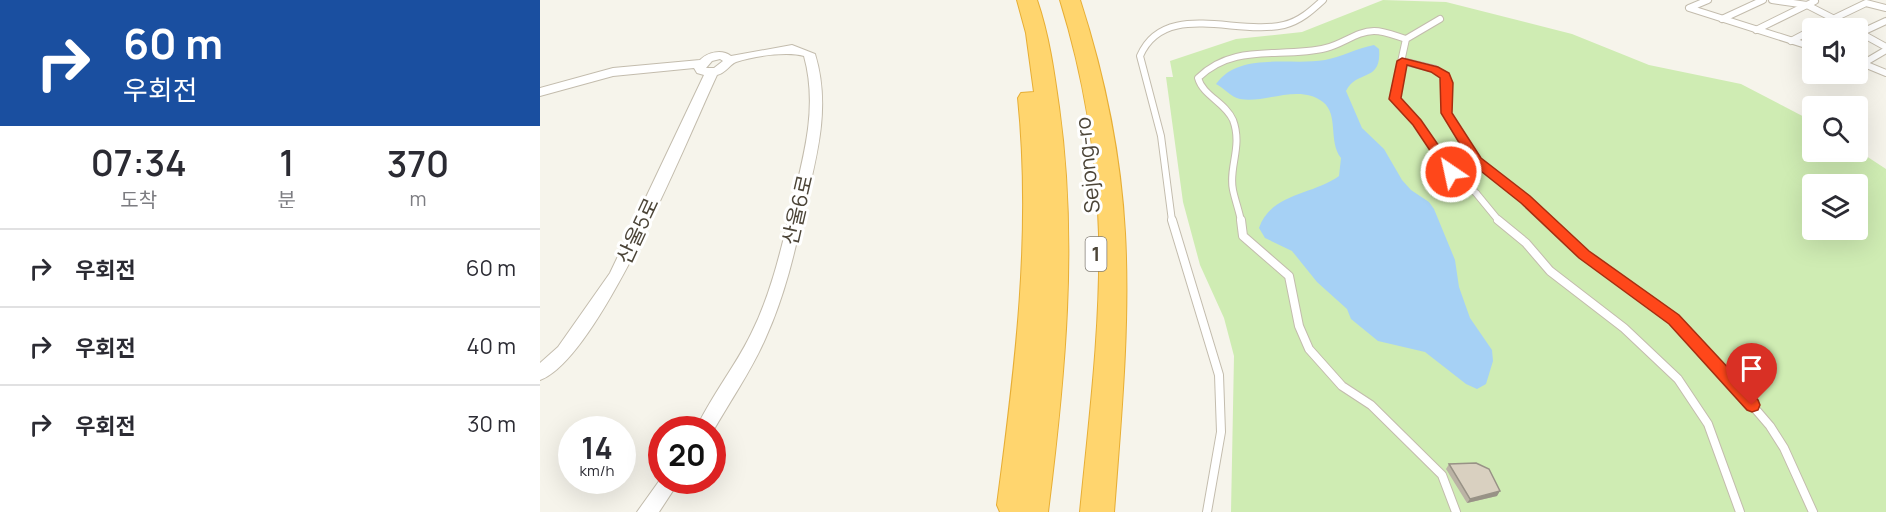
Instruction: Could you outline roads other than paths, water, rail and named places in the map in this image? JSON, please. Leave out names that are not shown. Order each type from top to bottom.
[{"type":"highway","points":[[1008,0],[1021,44],[1032,116],[1038,222],[1026,396],[1013,512]]},
{"type":"highway","name":"Sejong-ro","points":[[1027,0],[1041,58],[1055,148],[1058,248],[1051,362],[1031,512]]},
{"type":"highway","name":"Sejong-ro","points":[[1057,0],[1089,147],[1096,243],[1096,368],[1081,512]]},
{"type":"highway","points":[[1070,0],[1077,22],[1105,160],[1112,234],[1108,394],[1097,512]]},
{"type":"street","name":"산울6로","points":[[707,68],[724,67],[729,60],[792,50],[808,54],[814,71],[817,104],[815,134],[782,276],[758,338],[713,416]]},
{"type":"street","points":[[540,92],[613,72],[707,68]]},
{"type":"street","name":"산울5로","points":[[540,373],[564,352],[616,277],[707,68]]},
{"type":"street","points":[[647,512],[660,494]]},
{"type":"lane","points":[[1207,512],[1221,432],[1219,375],[1173,231],[1161,136],[1150,102],[1140,56],[1150,36],[1186,19],[1209,17],[1270,25],[1295,21],[1314,12],[1323,0]]},
{"type":"lane","points":[[1708,0],[1689,8],[1802,44]]},
{"type":"lane","points":[[1722,19],[1763,0]]},
{"type":"lane","points":[[1772,0],[1807,5],[1831,18]]},
{"type":"lane","points":[[1756,30],[1815,1]]},
{"type":"lane","points":[[1835,18],[1866,3],[1886,8]]},
{"type":"lane","points":[[1440,19],[1406,39],[1383,32],[1369,32],[1324,49],[1246,54],[1215,64],[1198,78],[1204,90],[1225,106],[1233,121],[1238,149],[1232,188],[1239,207],[1243,236],[1288,276],[1299,326],[1310,349],[1342,386],[1371,405],[1442,476],[1456,512]]},
{"type":"lane","points":[[1868,29],[1886,21]]},
{"type":"lane","points":[[1791,40],[1802,34]]},
{"type":"lane","points":[[1406,39],[1395,99],[1417,123],[1451,172],[1476,193],[1497,219],[1526,243],[1550,271],[1657,357],[1693,398],[1714,439],[1740,512]]},
{"type":"lane","points":[[1868,39],[1886,49]]},
{"type":"lane","points":[[1868,58],[1886,49]]},
{"type":"lane","points":[[1402,61],[1435,69],[1445,76],[1448,83],[1447,113],[1476,161],[1526,199],[1584,255],[1654,303],[1709,355],[1770,426],[1784,448],[1814,512]]},
{"type":"lane","points":[[1868,65],[1886,73]]},
{"type":"water","points":[[1374,45],[1379,49],[1377,67],[1356,80],[1346,91],[1362,128],[1384,149],[1402,180],[1411,190],[1429,202],[1434,209],[1455,260],[1459,287],[1470,318],[1492,350],[1493,361],[1486,384],[1477,389],[1466,384],[1425,352],[1378,341],[1351,319],[1347,309],[1317,282],[1292,251],[1265,238],[1259,228],[1265,216],[1283,201],[1339,176],[1341,158],[1335,144],[1328,107],[1314,97],[1303,94],[1240,99],[1216,84],[1238,67],[1252,63],[1325,60]]}]
